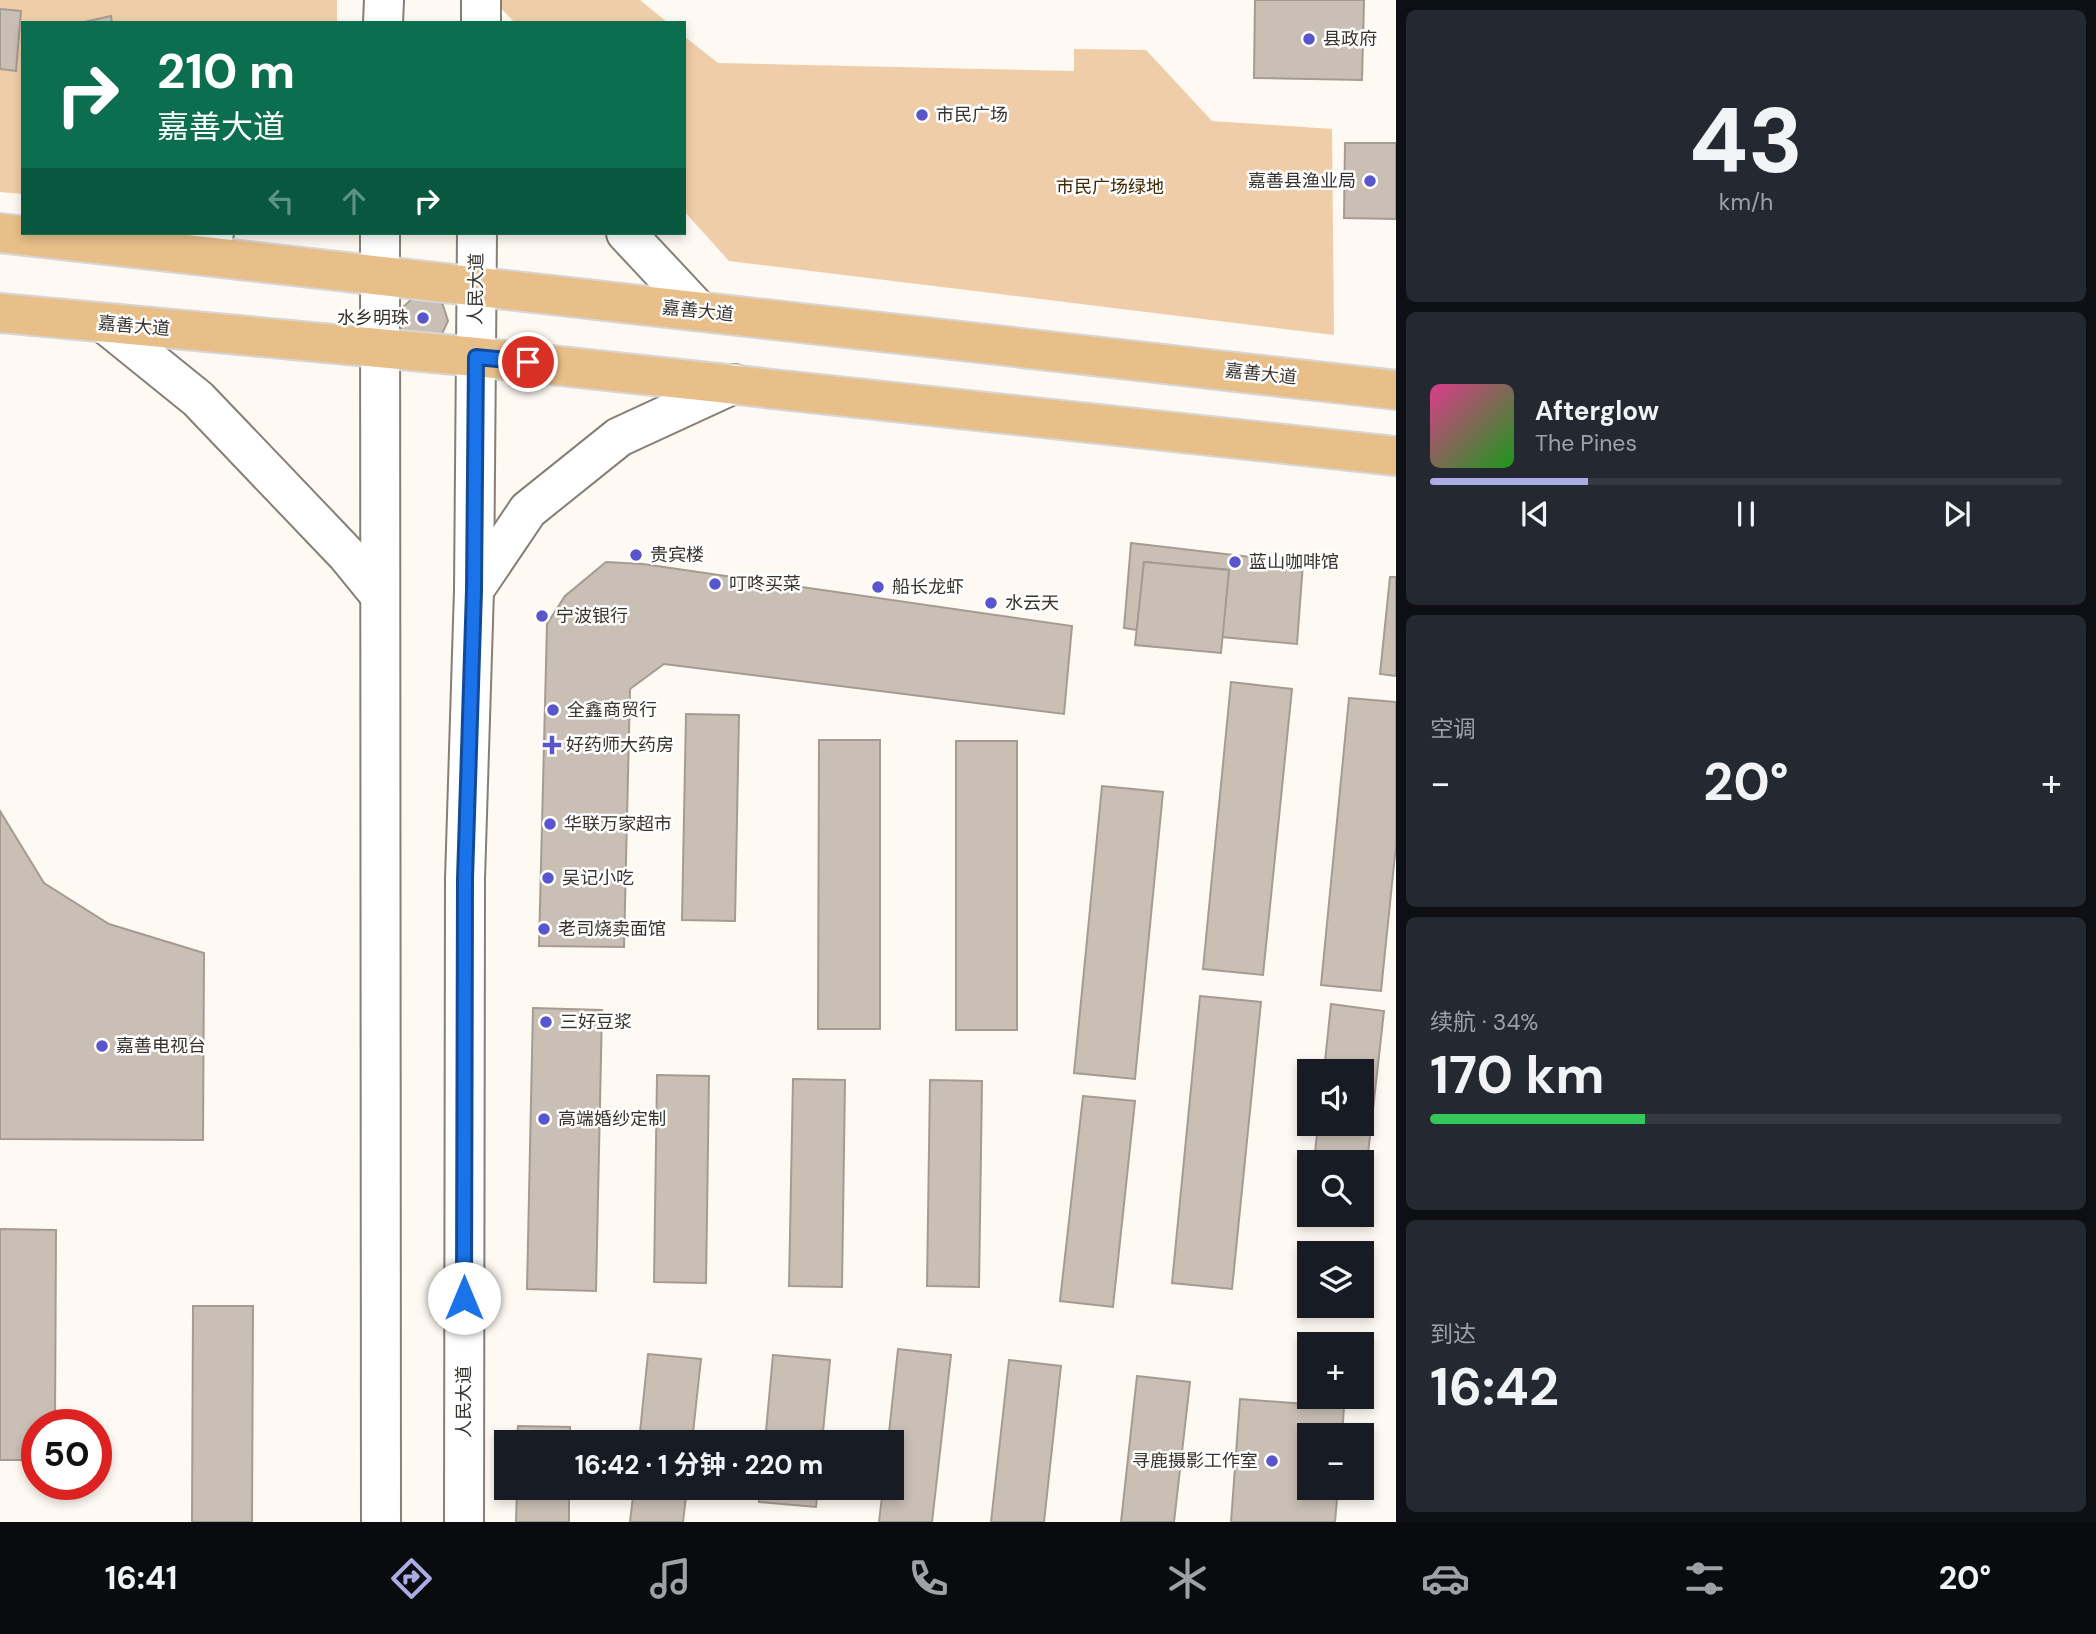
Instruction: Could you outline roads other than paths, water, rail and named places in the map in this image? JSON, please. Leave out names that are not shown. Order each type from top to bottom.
[{"type":"main road","points":[[383,21],[384,0]]},
{"type":"main road","points":[[481,0],[481,21]]},
{"type":"main road","name":"嘉善大道","points":[[0,233],[1396,390]]},
{"type":"main road","points":[[170,252],[209,235]]},
{"type":"main road","points":[[380,235],[377,348],[381,1522]]},
{"type":"main road","name":"人民大道","points":[[464,1522],[465,879],[474,590],[477,235]]},
{"type":"main road","points":[[628,235],[699,311]]},
{"type":"main road","name":"嘉善大道","points":[[0,313],[476,357],[1396,456]]},
{"type":"main road","points":[[104,323],[198,399],[347,555],[378,593]]},
{"type":"main road","points":[[474,590],[528,510],[619,437],[734,384]]},
{"type":"place","name":"县政府","points":[[1309,39]]},
{"type":"place","name":"市民广场","points":[[922,115]]},
{"type":"place","name":"嘉善县渔业局","points":[[1370,181]]},
{"type":"place","name":"水乡明珠","points":[[423,318]]},
{"type":"place","name":"贵宾楼","points":[[636,555]]},
{"type":"place","name":"蓝山咖啡馆","points":[[1235,562]]},
{"type":"place","name":"叮咚买菜","points":[[715,584]]},
{"type":"place","name":"船长龙虾","points":[[878,587]]},
{"type":"place","name":"水云天","points":[[991,603]]},
{"type":"place","name":"宁波银行","points":[[542,616]]},
{"type":"place","name":"全鑫商贸行","points":[[553,710]]},
{"type":"place","name":"好药师大药房","points":[[552,745]]},
{"type":"place","name":"华联万家超市","points":[[550,824]]},
{"type":"place","name":"吴记小吃","points":[[548,878]]},
{"type":"place","name":"老司烧卖面馆","points":[[544,929]]},
{"type":"place","name":"三好豆浆","points":[[546,1022]]},
{"type":"place","name":"嘉善电视台","points":[[102,1046]]},
{"type":"place","name":"高端婚纱定制","points":[[544,1119]]},
{"type":"place","name":"寻鹿摄影工作室","points":[[1272,1461]]},
{"type":"park label","name":"市民广场绿地","points":[[1110,187]]}]
